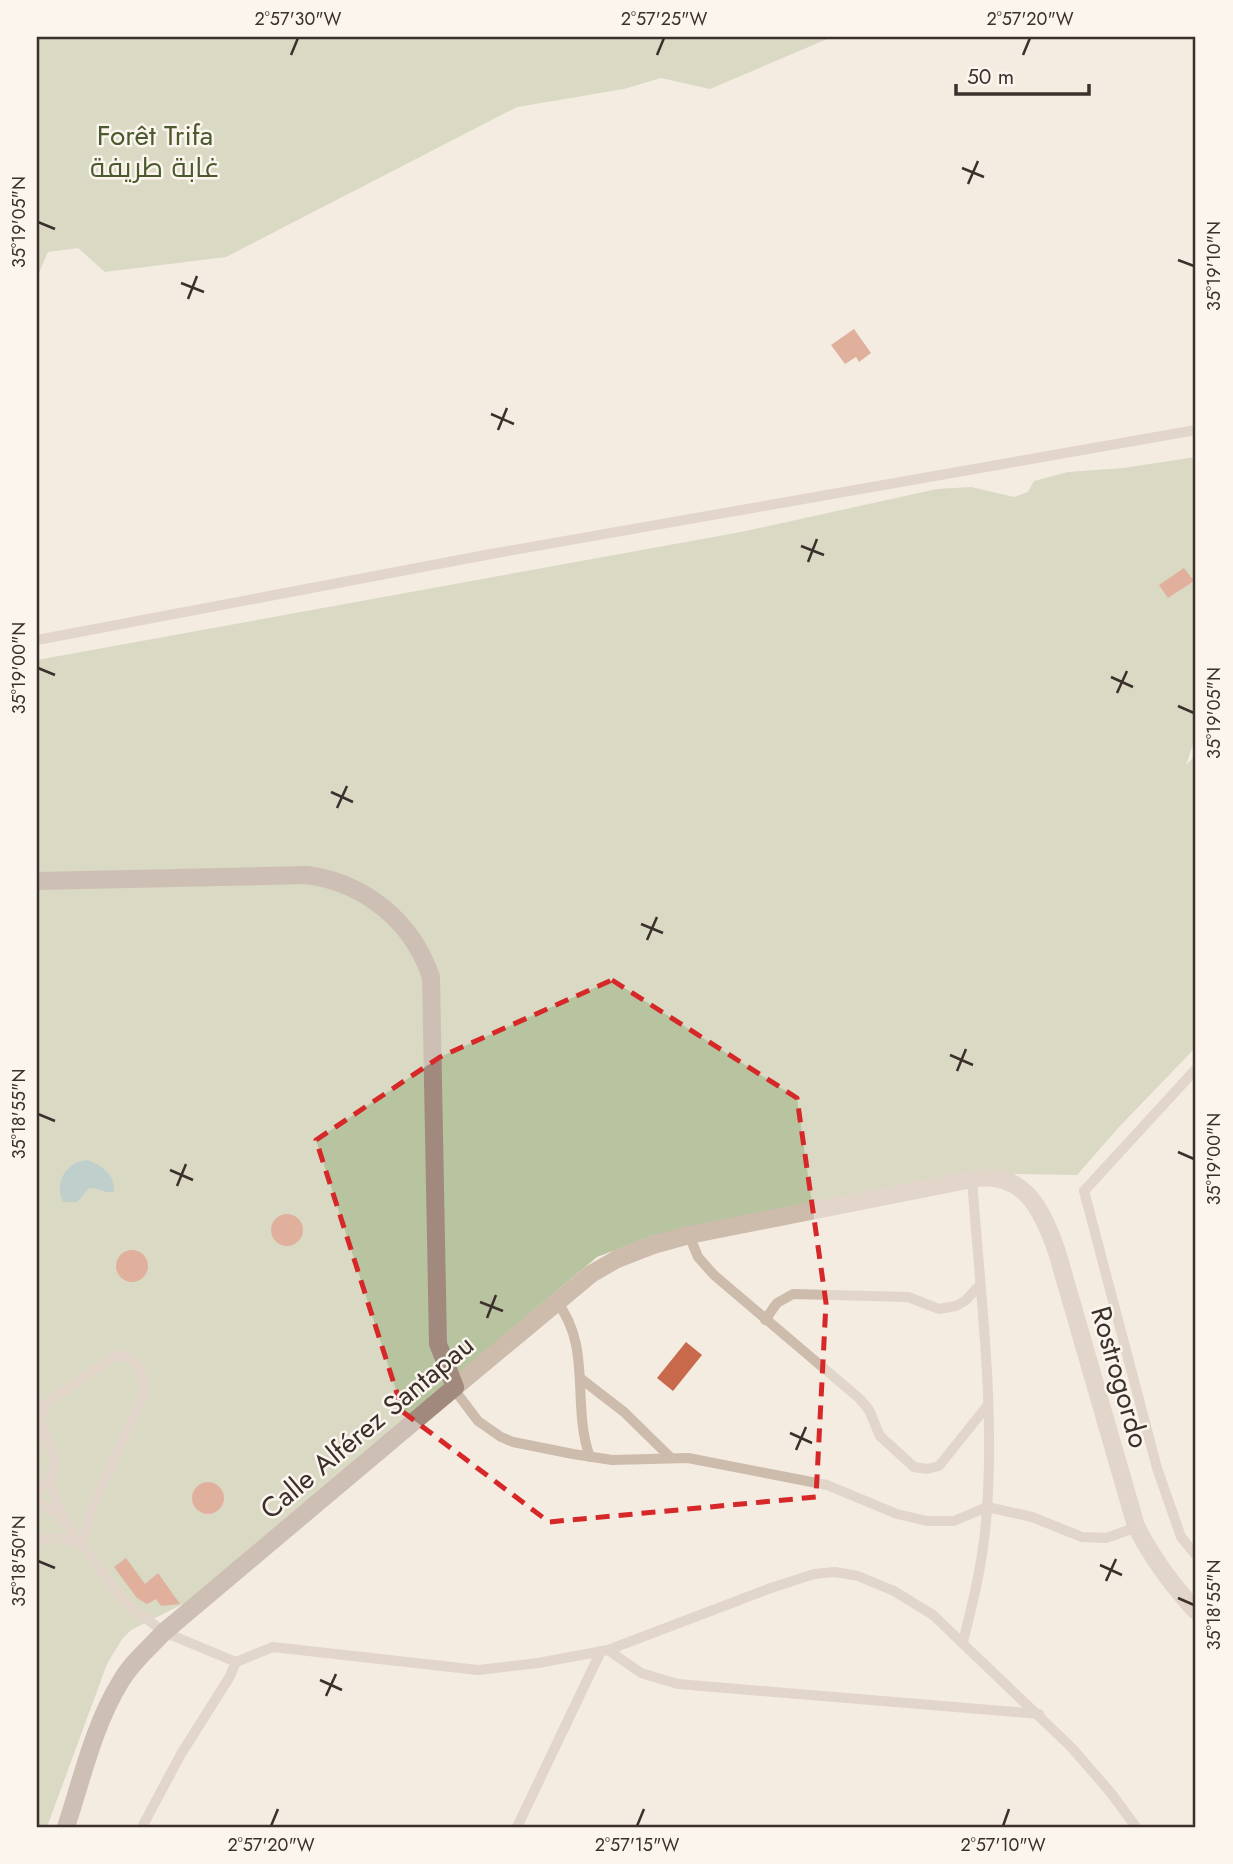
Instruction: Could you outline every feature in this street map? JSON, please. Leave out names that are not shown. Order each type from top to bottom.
[{"type":"street","points":[[37,881],[307,875],[329,878],[353,887],[399,921],[418,945],[431,977],[438,1344],[454,1388]]},
{"type":"street","name":"Calle Alférez Santapau","points":[[66,1827],[111,1700],[122,1679],[137,1660],[164,1632],[591,1274],[617,1259],[688,1235],[978,1177]]},
{"type":"street","name":"Rostrogordo","points":[[978,1177],[1004,1180],[1021,1188],[1039,1207],[1057,1252],[1136,1526],[1152,1558],[1196,1611]]},
{"type":"lane","points":[[37,640],[477,557],[1196,430]]},
{"type":"lane","points":[[1196,1069],[1084,1191],[1157,1468],[1181,1536],[1196,1555]]},
{"type":"lane","points":[[963,1642],[980,1569],[987,1507],[987,1406],[980,1286],[978,1177]]},
{"type":"lane","points":[[688,1235],[705,1267],[860,1399],[869,1410],[880,1436],[914,1466],[920,1469],[934,1468],[943,1462],[987,1406]]},
{"type":"lane","points":[[765,1320],[777,1303],[793,1294],[908,1297],[939,1308],[956,1306],[980,1286]]},
{"type":"lane","points":[[556,1301],[570,1320],[574,1331],[583,1433],[590,1457]]},
{"type":"lane","points":[[64,1520],[51,1486],[54,1456],[40,1421],[41,1408],[115,1355],[130,1358],[143,1376],[145,1389],[91,1510],[82,1543]]},
{"type":"lane","points":[[580,1378],[624,1412],[671,1458]]},
{"type":"lane","points":[[454,1388],[478,1421],[513,1442],[612,1460],[688,1458],[827,1485],[897,1514],[920,1520],[954,1521],[987,1507],[1032,1517],[1082,1537],[1106,1538],[1136,1526]]},
{"type":"lane","points":[[37,1432],[47,1440]]},
{"type":"lane","points":[[37,1492],[48,1482],[54,1470]]},
{"type":"lane","points":[[37,1500],[64,1520],[124,1601],[164,1632],[236,1662]]},
{"type":"lane","points":[[37,1540],[61,1538],[82,1543]]},
{"type":"lane","points":[[142,1827],[181,1754],[229,1678],[236,1662],[273,1647],[478,1670],[538,1663],[605,1651],[771,1588],[814,1574],[835,1572],[858,1576],[894,1591],[933,1615],[1072,1748],[1136,1827]]},
{"type":"lane","points":[[605,1651],[641,1672],[678,1684],[1039,1714]]},
{"type":"lane","points":[[517,1827],[605,1651]]},
{"type":"highlighted area","points":[[612,980],[797,1098],[826,1303],[816,1497],[549,1522],[403,1412],[316,1140],[440,1057]]},
{"type":"green space","name":"Forêt Trifa غابة طريفة","points":[[37,37],[832,37],[710,89],[661,78],[624,89],[517,107],[226,257],[105,272],[78,248],[48,252],[37,277]]},
{"type":"green space","points":[[1196,457],[1196,735],[1186,765],[1196,755],[1196,1047],[1077,1175],[1009,1174],[711,1223],[652,1236],[597,1257],[185,1603],[131,1630],[122,1639],[107,1664],[47,1827],[37,1827],[37,660],[741,532],[937,489],[971,487],[1014,497],[1028,492],[1034,481],[1068,472],[1123,468]]},
{"type":"water","points":[[88,1160],[107,1172],[114,1192],[89,1188],[77,1202],[63,1202],[60,1188],[64,1174],[74,1164]]},
{"type":"building","points":[[854,329],[871,353],[859,362],[856,357],[845,364],[831,345]]},
{"type":"building","points":[[1184,568],[1194,581],[1168,598],[1159,585]]},
{"type":"building","points":[[287,1214],[298,1219],[303,1230],[298,1241],[287,1246],[276,1241],[271,1230],[276,1219]]},
{"type":"building","points":[[132,1250],[144,1254],[148,1266],[144,1278],[132,1282],[120,1278],[116,1266],[120,1254]]},
{"type":"building","points":[[686,1342],[702,1355],[673,1391],[657,1378]]},
{"type":"building","points":[[208,1482],[219,1487],[224,1498],[219,1509],[208,1514],[197,1509],[192,1498],[197,1487]]},
{"type":"building","points":[[126,1558],[145,1584],[158,1573],[180,1604],[161,1606],[156,1599],[147,1604],[137,1598],[114,1567]]}]
